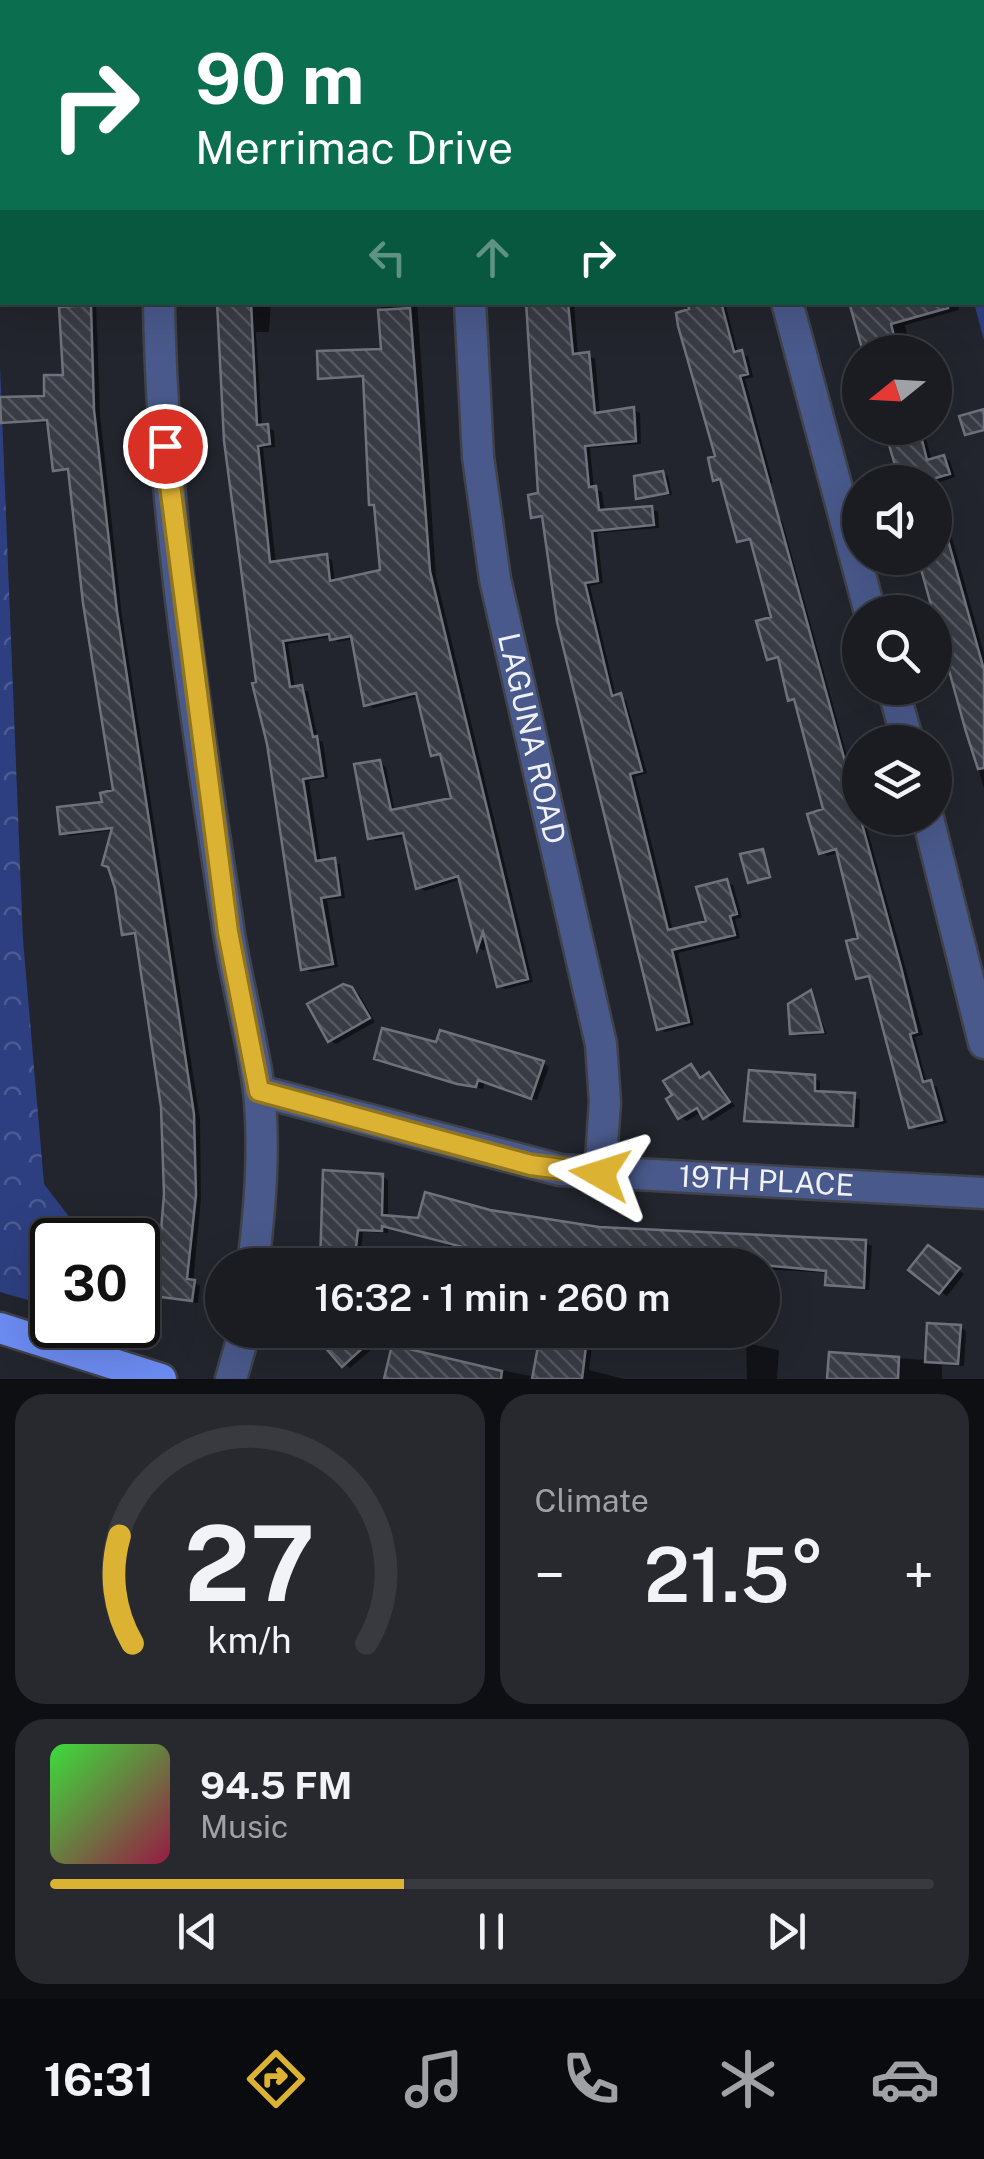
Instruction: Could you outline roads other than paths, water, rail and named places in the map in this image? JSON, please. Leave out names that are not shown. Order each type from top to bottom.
[{"type":"main road","points":[[0,1328],[162,1379]]},
{"type":"street","points":[[159,305],[165,446],[178,562],[228,932],[259,1091],[260,1210],[255,1248]]},
{"type":"street","name":"LAGUNA ROAD","points":[[470,305],[478,457],[495,580],[601,1044],[605,1102],[600,1174]]},
{"type":"street","points":[[787,305],[865,595]]},
{"type":"street","points":[[932,835],[984,1043]]},
{"type":"street","name":"19TH PLACE","points":[[259,1091],[531,1165],[600,1174],[984,1193]]},
{"type":"street","points":[[232,1379],[240,1348]]}]
